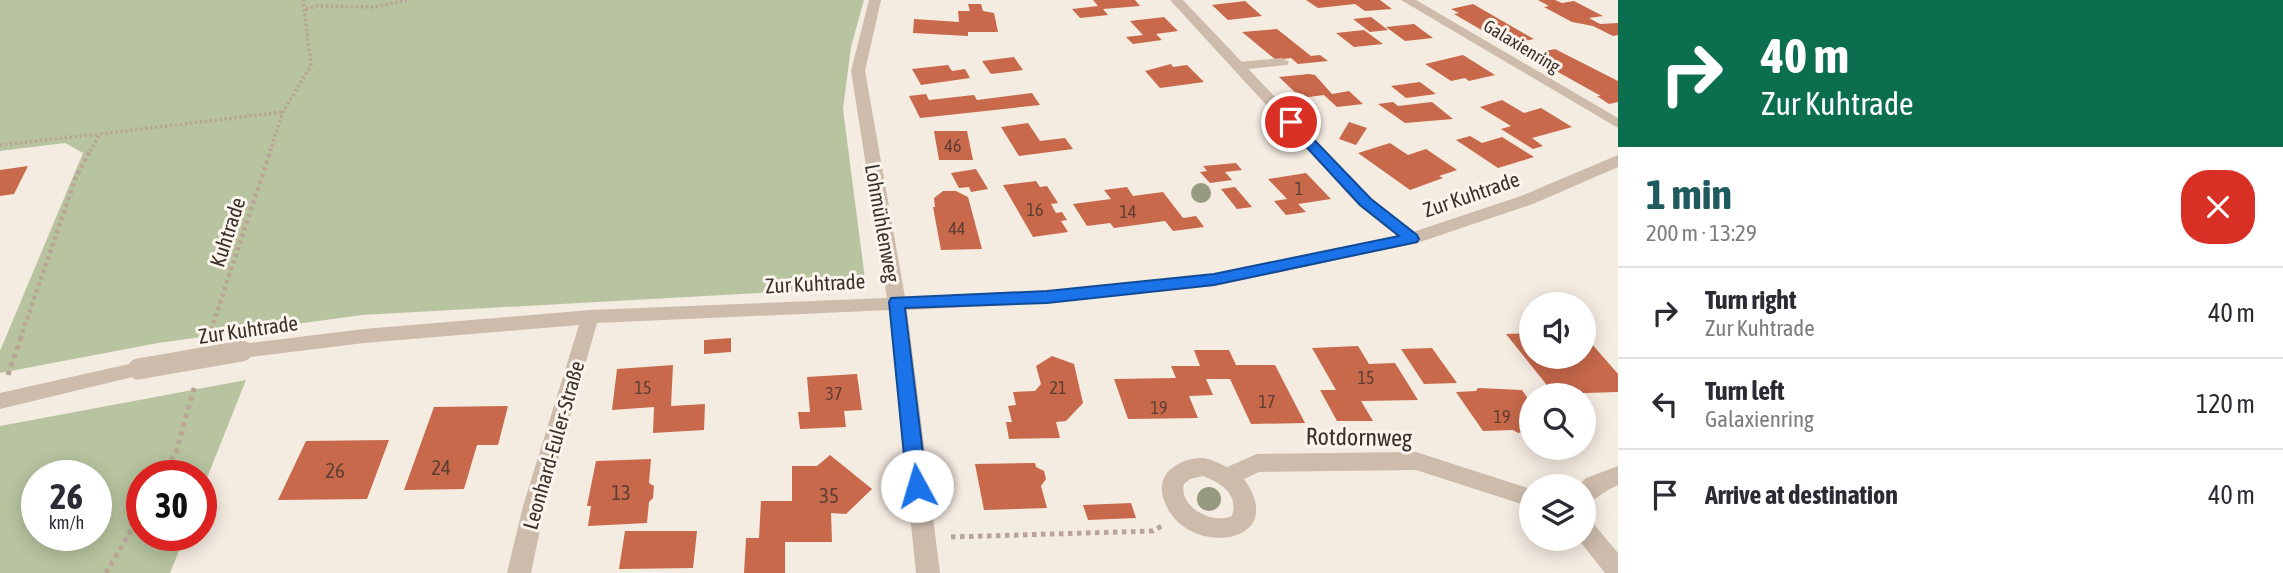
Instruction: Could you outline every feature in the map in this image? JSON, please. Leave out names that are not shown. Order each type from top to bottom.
[{"type":"street","name":"Lohmühlenweg","points":[[875,0],[858,71],[897,302],[928,573]]},
{"type":"street","points":[[1176,0],[1366,202],[1411,239]]},
{"type":"street","name":"Galaxienring","points":[[1407,0],[1618,124]]},
{"type":"street","points":[[1238,66],[1282,62]]},
{"type":"street","name":"Zur Kuhtrade","points":[[2,393],[242,351],[364,336],[590,317],[1047,297],[1214,280],[1411,239],[1527,200],[1606,168],[1618,160]]},
{"type":"street","name":"Leonhard-Euler-Straße","points":[[519,573],[534,506],[590,317]]},
{"type":"street","name":"Rotdornweg","points":[[1227,477],[1257,463],[1416,461],[1519,494]]},
{"type":"street","points":[[1203,467],[1227,477],[1244,496],[1247,510],[1242,522],[1230,529],[1214,530],[1197,524],[1182,513],[1173,499],[1171,485],[1177,475],[1188,468],[1203,467]]},
{"type":"street","points":[[1596,484],[1618,475]]},
{"type":"street","points":[[1596,544],[1618,571]]},
{"type":"path","name":"Kuhtrade","points":[[208,340],[284,112],[311,65],[303,0]]},
{"type":"path","points":[[306,9],[317,6],[374,7],[407,0]]},
{"type":"path","points":[[0,145],[284,112]]},
{"type":"path","points":[[2,393],[76,177],[100,134]]},
{"type":"path","points":[[171,460],[198,377]]},
{"type":"path","points":[[922,538],[1153,531],[1182,513]]},
{"type":"path","points":[[106,573],[126,539]]},
{"type":"green space","points":[[0,0],[864,0],[851,47],[843,109],[866,287],[362,315],[158,343],[0,373],[0,351],[83,153],[65,143],[0,151]]},
{"type":"green space","points":[[246,380],[214,460],[126,460],[126,551],[179,551],[170,573],[0,573],[0,426]]},
{"type":"building","points":[[1093,0],[1135,0],[1140,6],[1103,9],[1108,15],[1080,18],[1072,9],[1098,6]]},
{"type":"building","points":[[1306,0],[1380,0],[1392,9],[1365,11],[1355,4],[1318,8]]},
{"type":"building","points":[[1538,0],[1555,0],[1562,3],[1574,1],[1603,16],[1589,18],[1600,24],[1618,23],[1618,35],[1613,36],[1593,26],[1572,22],[1544,7],[1549,6]]},
{"type":"building","points":[[1245,1],[1262,16],[1228,20],[1212,5]]},
{"type":"building","points":[[968,4],[981,4],[983,11],[994,13],[998,32],[968,32],[968,36],[913,33],[914,19],[959,22],[958,11],[970,11]]},
{"type":"building","points":[[1473,4],[1534,39],[1510,44],[1454,14],[1459,13],[1451,9]]},
{"type":"building","points":[[1164,17],[1178,31],[1156,34],[1162,40],[1133,44],[1126,37],[1143,35],[1130,21]]},
{"type":"building","points":[[1371,17],[1388,30],[1370,32],[1353,19]]},
{"type":"building","points":[[1414,24],[1433,38],[1405,41],[1386,27]]},
{"type":"building","points":[[1277,29],[1311,56],[1320,55],[1328,61],[1298,64],[1291,58],[1276,60],[1242,32]]},
{"type":"building","points":[[1364,30],[1383,44],[1354,47],[1336,33]]},
{"type":"building","points":[[1555,49],[1618,81],[1618,102],[1609,104],[1597,96],[1601,96],[1547,66],[1552,65],[1532,54]]},
{"type":"building","points":[[1463,55],[1495,75],[1469,81],[1465,78],[1451,81],[1425,64]]},
{"type":"building","points":[[1014,57],[1023,70],[991,74],[982,61]]},
{"type":"building","points":[[1171,64],[1173,67],[1187,65],[1204,82],[1160,88],[1145,71]]},
{"type":"building","points":[[948,65],[952,71],[965,69],[970,78],[921,85],[912,69]]},
{"type":"building","points":[[1315,75],[1332,94],[1349,91],[1363,104],[1337,107],[1324,95],[1301,98],[1279,77]]},
{"type":"building","points":[[1420,82],[1436,94],[1406,98],[1391,86]]},
{"type":"building","points":[[1032,93],[1040,105],[920,118],[909,96],[926,94],[929,100],[974,95],[977,100]]},
{"type":"building","points":[[1502,100],[1524,113],[1541,108],[1572,127],[1532,138],[1543,146],[1533,149],[1501,129],[1511,126],[1480,107]]},
{"type":"building","points":[[1393,102],[1398,106],[1432,102],[1453,119],[1405,123],[1378,104]]},
{"type":"building","points":[[1349,122],[1367,128],[1356,145],[1339,139]]},
{"type":"building","points":[[1028,123],[1040,141],[1065,138],[1073,149],[1019,156],[1001,127]]},
{"type":"building","points":[[934,131],[967,131],[973,160],[939,160]]},
{"type":"building","points":[[1470,136],[1482,143],[1502,137],[1534,157],[1498,168],[1456,140]]},
{"type":"building","points":[[1390,143],[1408,155],[1426,149],[1457,170],[1410,190],[1358,153]]},
{"type":"building","points":[[1236,163],[1242,170],[1225,172],[1232,180],[1210,183],[1200,172],[1207,171],[1203,166]]},
{"type":"building","points":[[28,166],[14,194],[0,196],[0,170]]},
{"type":"building","points":[[976,169],[988,189],[971,192],[969,187],[959,188],[951,173]]},
{"type":"building","points":[[1306,173],[1331,199],[1298,204],[1306,212],[1286,215],[1274,201],[1287,199],[1268,179]]},
{"type":"building","points":[[1036,181],[1040,187],[1047,186],[1058,203],[1051,204],[1056,213],[1062,212],[1067,220],[1061,221],[1068,232],[1033,237],[1003,185]]},
{"type":"building","points":[[1127,187],[1133,196],[1163,192],[1183,218],[1196,216],[1204,227],[1173,231],[1165,221],[1114,228],[1110,223],[1087,226],[1073,204],[1111,199],[1104,190]]},
{"type":"building","points":[[1235,187],[1252,207],[1237,209],[1221,189]]},
{"type":"building","points":[[943,191],[956,191],[968,197],[982,249],[941,250],[933,207],[934,198]]},
{"type":"building","points":[[1519,333],[1519,350],[1506,334]]},
{"type":"building","points":[[731,338],[731,352],[704,354],[704,340]]},
{"type":"building","points":[[1358,346],[1369,364],[1395,363],[1418,400],[1361,401],[1373,421],[1337,421],[1320,390],[1336,390],[1312,348]]},
{"type":"building","points":[[1432,348],[1457,383],[1424,384],[1401,349]]},
{"type":"building","points":[[1596,349],[1618,374],[1618,392],[1596,393],[1596,383],[1545,383],[1534,369],[1596,369]]},
{"type":"building","points":[[1194,350],[1229,350],[1236,365],[1275,365],[1305,423],[1251,424],[1230,379],[1206,379],[1213,395],[1189,396],[1198,418],[1128,419],[1114,379],[1176,378],[1171,366],[1200,366]]},
{"type":"building","points":[[1052,356],[1074,364],[1083,403],[1066,421],[1056,422],[1060,438],[1009,439],[1006,422],[1012,422],[1008,406],[1016,405],[1013,392],[1035,391],[1041,384],[1036,366]]},
{"type":"building","points":[[673,365],[671,406],[705,404],[704,430],[653,433],[654,407],[612,410],[617,369]]},
{"type":"building","points":[[857,374],[862,410],[844,411],[846,427],[800,429],[798,412],[810,412],[807,377]]},
{"type":"building","points":[[1478,388],[1519,390],[1519,433],[1513,430],[1483,431],[1456,392],[1476,391]]},
{"type":"building","points":[[508,406],[498,445],[477,445],[464,489],[404,490],[434,407]]},
{"type":"building","points":[[389,440],[367,499],[278,500],[306,441]]},
{"type":"building","points":[[830,455],[872,489],[846,514],[831,513],[832,542],[785,542],[785,573],[744,573],[746,538],[759,538],[761,501],[792,501],[792,466],[817,466]]},
{"type":"building","points":[[651,459],[649,483],[654,486],[647,523],[588,526],[591,506],[587,506],[596,461]]},
{"type":"building","points":[[1035,463],[1036,467],[1044,471],[1046,479],[1041,486],[1047,508],[984,510],[975,464]]},
{"type":"building","points":[[1131,503],[1136,518],[1088,520],[1083,505]]},
{"type":"building","points":[[625,531],[697,531],[693,568],[619,569]]},
{"type":"route","points":[[917,486],[897,302],[1047,297],[1214,280],[1411,239],[1366,202],[1291,122]]}]
